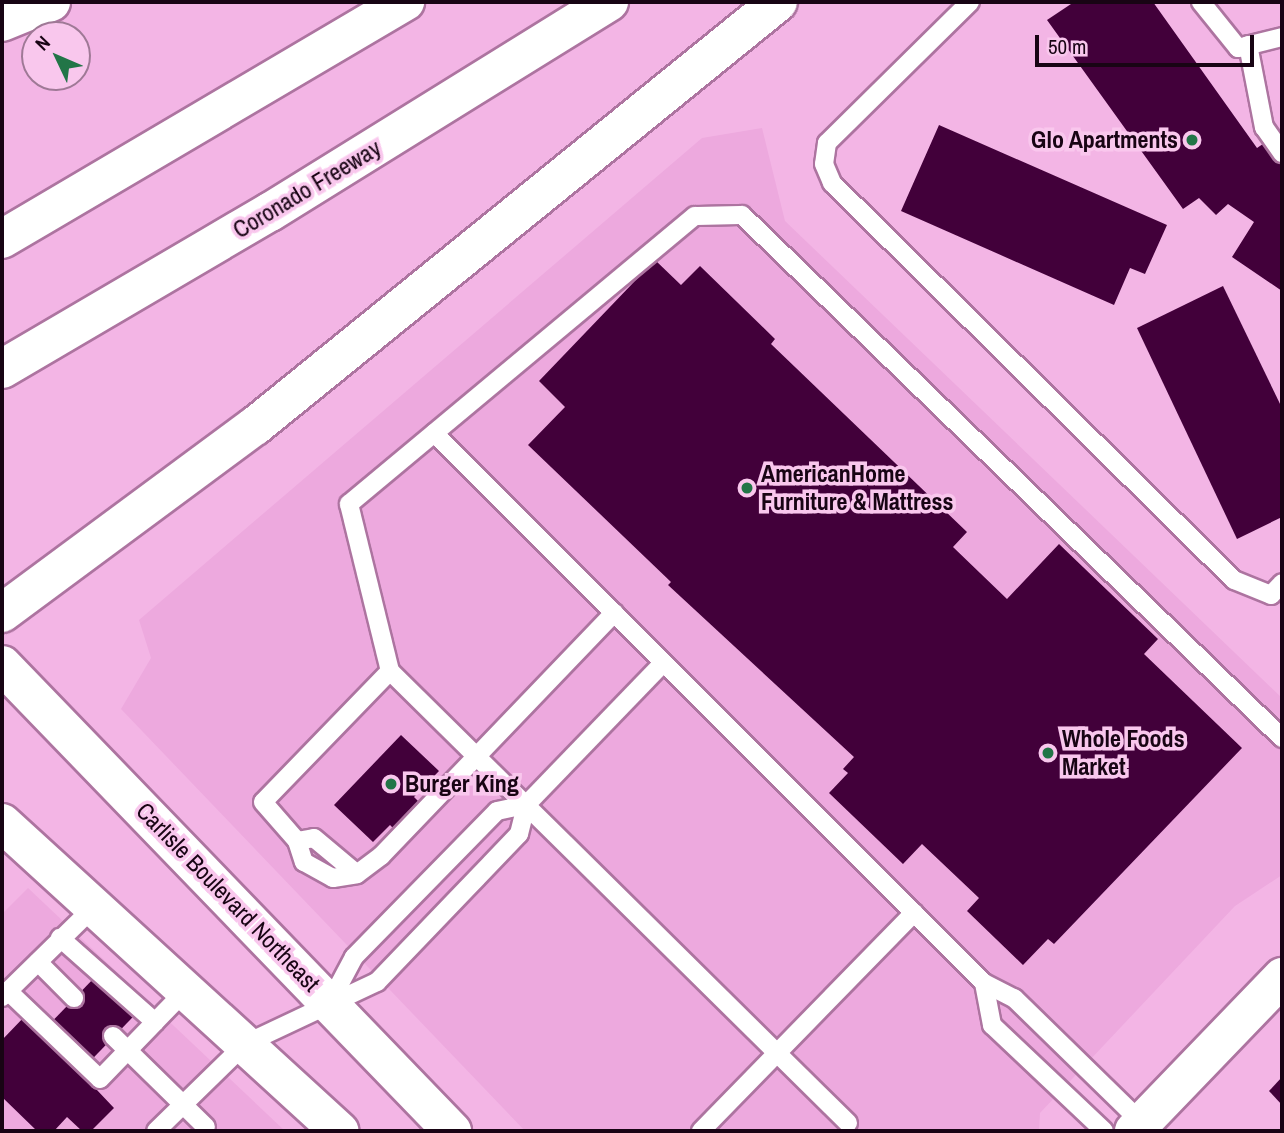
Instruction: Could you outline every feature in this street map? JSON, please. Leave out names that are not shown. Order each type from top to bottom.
[{"type":"main road","points":[[2,22],[51,2]]},
{"type":"main road","points":[[2,239],[405,2]]},
{"type":"main road","name":"Coronado Freeway","points":[[2,369],[270,212],[609,2]]},
{"type":"main road","points":[[2,614],[255,426],[778,2]]},
{"type":"main road","name":"Carlisle Boulevard Northeast","points":[[2,665],[452,1131]]},
{"type":"main road","points":[[2,824],[339,1131]]},
{"type":"main road","points":[[1138,1127],[1282,977]]},
{"type":"lane","points":[[970,2],[827,142],[824,164],[832,183],[1234,580],[1271,595],[1282,583]]},
{"type":"lane","points":[[1201,2],[1238,48],[1282,37]]},
{"type":"lane","points":[[1248,45],[1264,127],[1282,153]]},
{"type":"lane","points":[[848,1123],[390,671],[349,504],[695,216],[742,215],[1282,738]]},
{"type":"lane","points":[[434,433],[984,983],[1014,998],[1138,1127]]},
{"type":"lane","points":[[390,671],[263,802],[297,841],[303,862],[314,871],[333,878],[357,874],[614,613]]},
{"type":"lane","points":[[156,1131],[183,1108],[245,1044],[377,982],[519,834],[526,805],[663,663]]},
{"type":"lane","points":[[329,1004],[354,957],[497,811],[526,805]]},
{"type":"lane","points":[[297,841],[313,838],[357,874]]},
{"type":"lane","points":[[93,906],[5,994],[100,1079],[186,990]]},
{"type":"lane","points":[[701,1131],[914,913]]},
{"type":"lane","points":[[60,938],[155,1022]]},
{"type":"lane","points":[[38,962],[74,998]]},
{"type":"lane","points":[[984,983],[992,1025],[1104,1131]]},
{"type":"lane","points":[[113,1036],[205,1127]]},
{"type":"shaded area","points":[[762,128],[785,221],[1282,698],[1282,875],[1235,906],[1040,1113],[1039,1131],[525,1131],[121,709],[151,658],[139,620],[702,138]]},
{"type":"shaded area","points":[[28,888],[285,1131],[2,1131],[2,914]]},
{"type":"building","name":"Glo Apartments","points":[[1074,2],[1153,2],[1257,148],[1282,131],[1282,291],[1232,257],[1254,222],[1228,204],[1216,215],[1199,198],[1183,209],[1047,20]]},
{"type":"building","name":"Glo Apartments","points":[[939,125],[1167,225],[1145,274],[1130,268],[1114,305],[901,211]]},
{"type":"building","points":[[655,260],[681,285],[700,266],[775,339],[771,344],[967,532],[953,547],[1007,599],[1059,544],[1158,639],[1144,654],[1242,748],[1054,944],[1048,939],[1023,965],[967,911],[979,898],[922,844],[903,864],[829,793],[848,773],[843,769],[854,757],[668,585],[671,582],[528,445],[565,407],[539,381]]},
{"type":"building","points":[[1223,286],[1282,408],[1282,517],[1237,539],[1137,328]]},
{"type":"building","name":"Burger King","points":[[401,735],[439,771],[414,797],[422,805],[397,832],[390,825],[373,842],[334,805]]},
{"type":"building","points":[[96,976],[136,1014],[92,1059],[53,1021]]},
{"type":"building","points":[[26,1015],[114,1108],[91,1131],[82,1131],[67,1117],[54,1131],[37,1131],[2,1097],[2,1040]]},
{"type":"building","points":[[1282,1077],[1282,1105],[1269,1091]]},
{"type":"place","name":"Glo Apartments","points":[[1192,140]]},
{"type":"place","name":"AmericanHome Furniture & Mattress","points":[[747,488]]},
{"type":"place","name":"Whole Foods Market","points":[[1048,753]]},
{"type":"place","name":"Burger King","points":[[391,784]]}]
